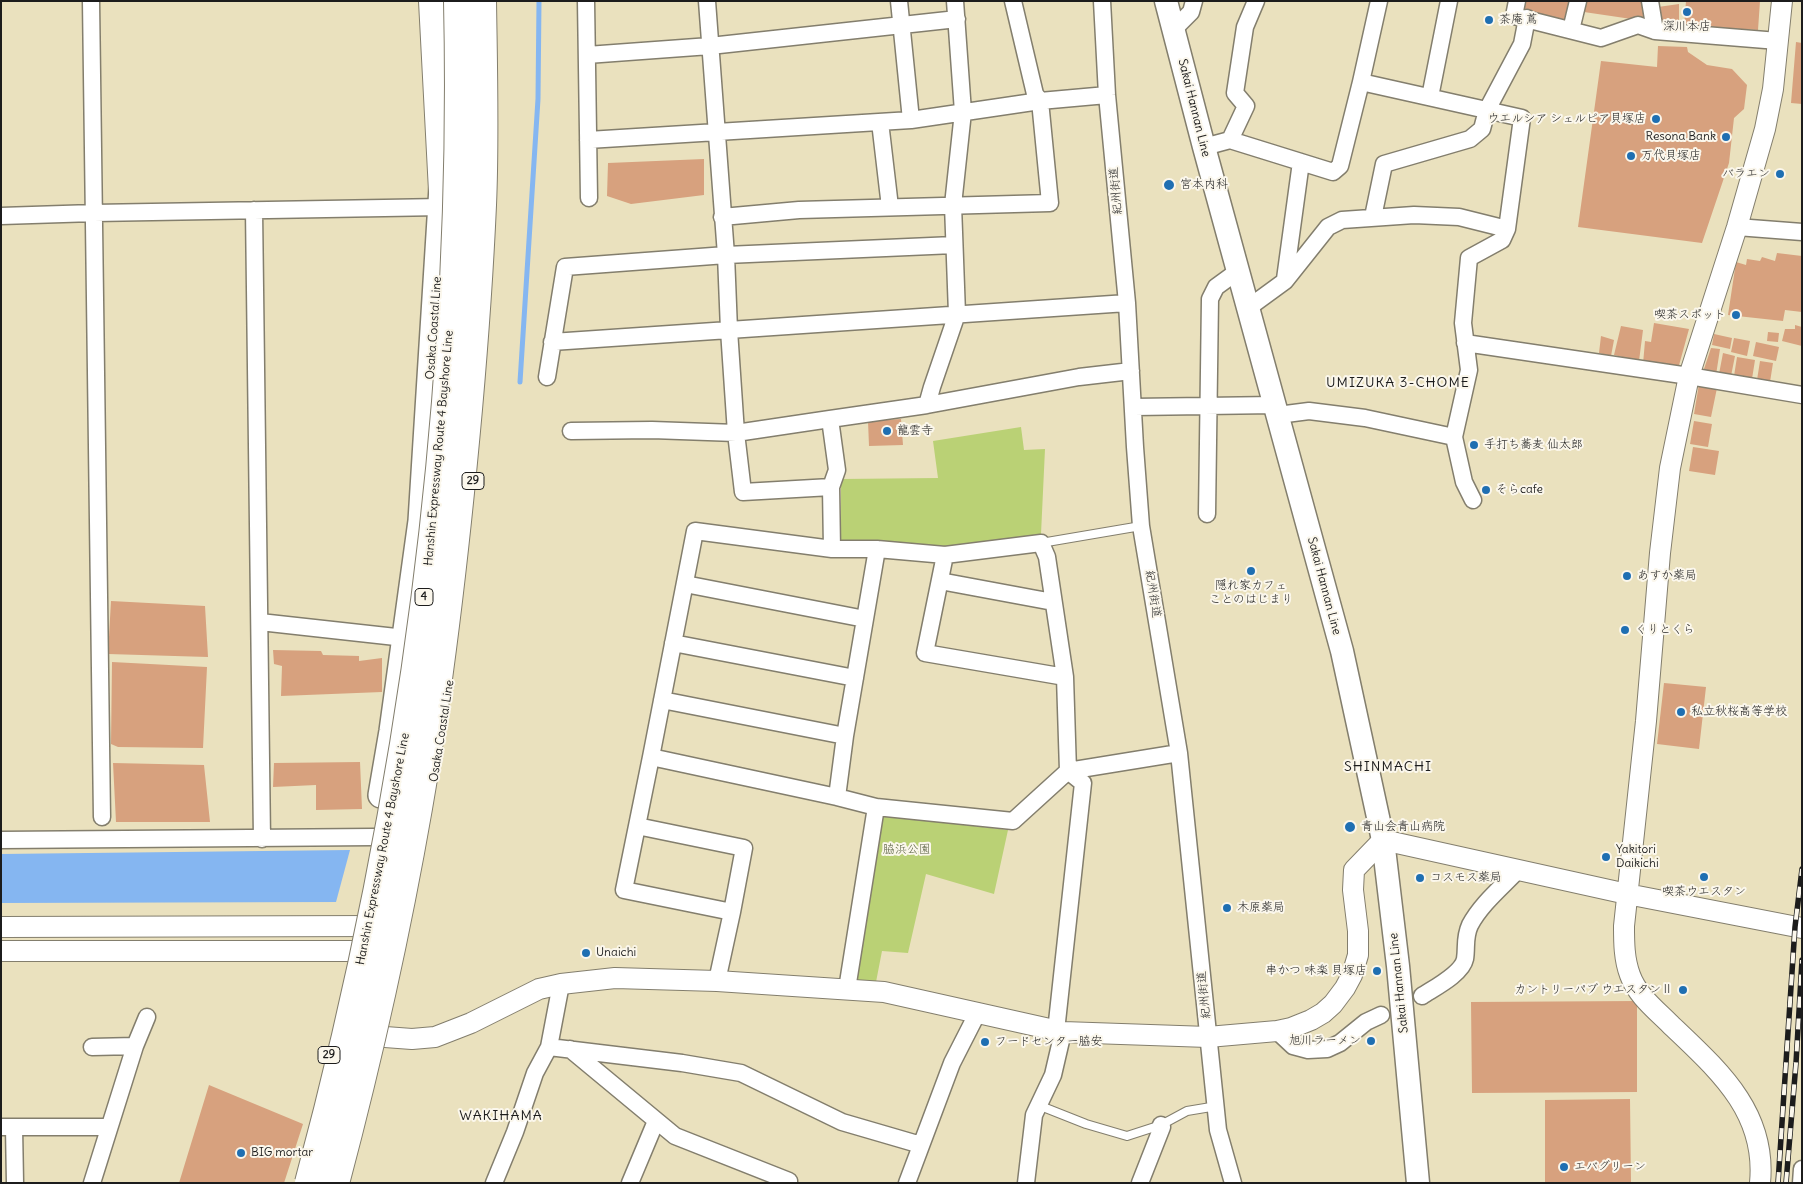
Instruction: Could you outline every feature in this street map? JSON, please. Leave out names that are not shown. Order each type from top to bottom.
[{"type":"highway","points":[[433,1],[442,199]]},
{"type":"highway","name":"Hanshin Expressway Route 4 Bayshore Line","points":[[309,1183],[336,1077],[365,948],[395,799],[416,663],[436,511],[449,352],[457,209],[458,1]]},
{"type":"highway","name":"Hanshin Expressway Route 4 Bayshore Line","points":[[335,1183],[364,1073],[392,944],[418,808],[440,667],[458,517],[472,361],[482,205],[491,5]]},
{"type":"main road","name":"Osaka Coastal Line","points":[[297,1183],[327,1066],[358,925],[374,837],[421,521],[442,199],[446,63],[444,1]]},
{"type":"main road","name":"Sakai Hannan Line","points":[[1166,1],[1204,148],[1342,651],[1383,840],[1398,966],[1418,1183]]},
{"type":"main road","name":"Osaka Coastal Line","points":[[348,1183],[385,1036],[426,836],[464,574],[475,462],[494,193],[491,5]]},
{"type":"street","points":[[91,1],[102,818]]},
{"type":"street","points":[[586,1],[588,198]]},
{"type":"street","points":[[707,1],[726,255],[728,330],[736,433],[743,492],[831,486]]},
{"type":"street","points":[[899,1],[911,120]]},
{"type":"street","points":[[927,405],[957,314],[953,206],[963,112],[955,1]]},
{"type":"street","points":[[722,217],[799,210],[1050,203],[1040,101],[1035,94],[1013,1]]},
{"type":"street","name":"紀州街道","points":[[1102,1],[1107,95],[1127,303],[1141,526],[1179,753],[1218,1130],[1232,1183]]},
{"type":"street","points":[[1174,29],[1191,12],[1194,1]]},
{"type":"street","points":[[1230,140],[1246,106],[1235,93],[1245,27],[1256,1]]},
{"type":"street","points":[[1204,148],[1230,140],[1333,172],[1340,166],[1379,1]]},
{"type":"street","points":[[1430,97],[1450,1]]},
{"type":"street","points":[[1517,1],[1514,16],[1601,38],[1638,25],[1655,31],[1778,41]]},
{"type":"street","points":[[1571,30],[1578,1]]},
{"type":"street","points":[[1650,1],[1655,31]]},
{"type":"street","points":[[1760,1183],[1761,1173],[1756,1135],[1744,1104],[1721,1074],[1644,999],[1630,975],[1624,951],[1627,894],[1646,721],[1660,553],[1670,468],[1689,376],[1737,227],[1765,129],[1773,89],[1782,1]]},
{"type":"street","points":[[1373,217],[1384,164],[1470,139],[1482,129],[1487,110],[1522,44],[1526,18]]},
{"type":"street","points":[[587,55],[710,46],[956,19]]},
{"type":"street","points":[[1361,82],[1522,118],[1507,229],[1502,240],[1469,258],[1463,323],[1464,343],[1469,370],[1454,437],[1464,482],[1473,500]]},
{"type":"street","points":[[588,140],[911,120],[1040,101],[1107,95]]},
{"type":"street","points":[[880,122],[890,207]]},
{"type":"street","points":[[1285,281],[1301,162]]},
{"type":"street","points":[[1,216],[254,210],[442,199]]},
{"type":"street","points":[[254,210],[262,839]]},
{"type":"street","points":[[1248,308],[1285,281],[1328,227],[1342,220],[1414,215],[1459,217],[1507,229]]},
{"type":"street","points":[[1737,227],[1802,232]]},
{"type":"street","points":[[547,377],[565,267],[726,255],[954,245]]},
{"type":"street","points":[[1207,514],[1210,299],[1216,287],[1238,270]]},
{"type":"street","points":[[552,342],[1127,303]]},
{"type":"street","points":[[1464,343],[1689,376],[1802,395]]},
{"type":"street","points":[[571,431],[652,430],[736,433],[927,405],[1079,376],[1131,371]]},
{"type":"street","points":[[1134,407],[1208,405],[1309,411],[1364,418],[1454,437]]},
{"type":"street","points":[[830,420],[837,470],[831,486],[832,549]]},
{"type":"street","points":[[732,912],[624,890],[652,757],[695,531],[832,549],[877,549],[945,555],[1041,543],[1047,557],[1065,678],[1068,771],[1083,783],[1060,1032],[1053,1074],[1034,1115],[1026,1183]]},
{"type":"street","points":[[837,797],[845,736],[877,549]]},
{"type":"street","points":[[945,555],[925,653],[1065,678]]},
{"type":"street","points":[[940,581],[1054,602]]},
{"type":"street","points":[[685,584],[865,619]]},
{"type":"street","points":[[260,622],[405,638]]},
{"type":"street","points":[[673,643],[855,678]]},
{"type":"street","points":[[662,700],[845,736]]},
{"type":"street","points":[[652,757],[876,807],[1014,821],[1068,771],[1179,753]]},
{"type":"street","points":[[847,989],[876,807]]},
{"type":"street","points":[[637,826],[744,848],[717,981]]},
{"type":"street","points":[[1,840],[374,837]]},
{"type":"street","points":[[385,1036],[412,1040],[435,1036],[470,1023],[539,989],[561,984],[615,978],[717,981],[884,992],[1060,1032],[1208,1037],[1277,1031],[1291,1028],[1323,1013],[1333,1004],[1345,988],[1352,975],[1358,955],[1358,931],[1353,890],[1354,870],[1383,840],[1627,894],[1802,928]]},
{"type":"street","points":[[1422,996],[1461,969],[1465,960],[1465,941],[1470,925],[1518,870]]},
{"type":"street","points":[[1,926],[358,925],[406,927]]},
{"type":"street","points":[[1,951],[352,951],[401,956]]},
{"type":"street","points":[[494,1183],[515,1132],[535,1073],[549,1047],[561,984]]},
{"type":"street","points":[[907,1183],[952,1064],[978,1012]]},
{"type":"street","points":[[1277,1031],[1293,1046],[1308,1050],[1327,1049],[1340,1043],[1366,1022],[1381,1015]]},
{"type":"street","points":[[92,1183],[135,1046],[147,1017]]},
{"type":"street","points":[[92,1048],[135,1046]]},
{"type":"street","points":[[549,1047],[682,1063],[741,1073],[842,1122],[921,1145]]},
{"type":"street","points":[[570,1049],[674,1136],[789,1181]]},
{"type":"street","points":[[630,1183],[656,1120]]},
{"type":"street","points":[[1140,1183],[1162,1127],[1161,1125]]},
{"type":"street","points":[[15,1183],[8,1127],[109,1127]]},
{"type":"street","points":[[1801,1183],[1802,1169]]},
{"type":"lane","points":[[1041,543],[1141,526]]},
{"type":"lane","points":[[1038,1105],[1086,1124],[1127,1136],[1161,1125],[1187,1111],[1217,1106]]},
{"type":"green space","points":[[1021,427],[1024,450],[1045,449],[1041,534],[947,547],[841,543],[841,479],[938,478],[933,441]]},
{"type":"green space","name":"脇浜公園","points":[[881,815],[1008,830],[994,894],[926,874],[908,953],[882,951],[876,982],[854,982]]},
{"type":"water","points":[[350,850],[336,902],[1,903],[1,854]]},
{"type":"building","points":[[1523,1],[1569,1],[1564,22],[1521,12]]},
{"type":"building","points":[[1586,1],[1644,1],[1645,21],[1584,12]]},
{"type":"building","points":[[1686,1],[1760,1],[1758,30],[1684,26]]},
{"type":"building","points":[[1679,4],[1679,24],[1661,24],[1658,7]]},
{"type":"building","points":[[1796,42],[1802,43],[1802,104],[1791,103]]},
{"type":"building","points":[[1658,46],[1687,47],[1688,52],[1707,65],[1732,69],[1747,85],[1744,109],[1734,118],[1729,163],[1702,243],[1578,227],[1601,61],[1657,67]]},
{"type":"building","points":[[704,159],[704,195],[631,204],[607,196],[608,163]]},
{"type":"building","points":[[1777,253],[1802,256],[1802,312],[1785,310],[1783,321],[1728,315],[1736,262],[1746,265],[1747,259],[1760,261],[1762,257],[1775,261]]},
{"type":"building","points":[[1654,323],[1689,329],[1678,369],[1643,364],[1645,341],[1651,342]]},
{"type":"building","points":[[1795,325],[1802,327],[1802,346],[1782,341],[1785,329],[1795,329]]},
{"type":"building","points":[[1621,326],[1643,330],[1639,361],[1614,355]]},
{"type":"building","points":[[1768,332],[1779,333],[1778,342],[1767,341]]},
{"type":"building","points":[[1714,334],[1732,338],[1730,349],[1712,345]]},
{"type":"building","points":[[1601,336],[1614,340],[1611,356],[1599,353]]},
{"type":"building","points":[[1734,338],[1750,341],[1747,356],[1731,352]]},
{"type":"building","points":[[1756,342],[1779,347],[1776,361],[1753,356]]},
{"type":"building","points":[[1711,348],[1720,349],[1716,375],[1703,372]]},
{"type":"building","points":[[1723,353],[1735,356],[1731,376],[1719,374]]},
{"type":"building","points":[[1737,357],[1755,360],[1752,379],[1734,376]]},
{"type":"building","points":[[1760,361],[1773,363],[1770,382],[1757,380]]},
{"type":"building","points":[[1699,384],[1717,388],[1711,417],[1694,414]]},
{"type":"building","points":[[901,419],[903,445],[869,446],[868,421]]},
{"type":"building","points":[[1694,421],[1712,424],[1708,447],[1690,444]]},
{"type":"building","points":[[1693,447],[1719,451],[1715,475],[1689,471]]},
{"type":"building","points":[[111,601],[205,606],[208,657],[108,654]]},
{"type":"building","points":[[273,650],[321,651],[323,655],[359,656],[359,661],[382,658],[382,692],[281,696],[282,666],[274,664]]},
{"type":"building","points":[[112,662],[207,667],[203,748],[118,747],[111,744]]},
{"type":"building","points":[[1664,683],[1706,687],[1699,749],[1657,744]]},
{"type":"building","points":[[360,762],[362,809],[316,810],[316,785],[273,787],[274,763]]},
{"type":"building","points":[[113,763],[204,765],[210,822],[116,822]]},
{"type":"building","points":[[1637,1001],[1637,1092],[1472,1093],[1471,1002]]},
{"type":"building","name":"BIG mortar","points":[[209,1085],[303,1124],[284,1183],[179,1183]]},
{"type":"building","points":[[1630,1099],[1631,1183],[1545,1183],[1545,1100]]},
{"type":"waterway","points":[[520,382],[538,99],[539,1]]},
{"type":"railway","points":[[1778,1183],[1795,927],[1802,869]]},
{"type":"railway","points":[[1786,1183],[1802,960]]},
{"type":"place","name":"深川本店","points":[[1687,12]]},
{"type":"place","name":"茶庵 蔦","points":[[1489,20]]},
{"type":"place","name":"ウエルシア シェルピア貝塚店","points":[[1656,119]]},
{"type":"place","name":"Resona Bank","points":[[1726,137]]},
{"type":"place","name":"万代貝塚店","points":[[1631,156]]},
{"type":"place","name":"バラエン","points":[[1780,174]]},
{"type":"place","name":"宮本内科","points":[[1169,185]]},
{"type":"place","name":"喫茶スポット","points":[[1736,315]]},
{"type":"place","name":"龍雲寺","points":[[887,431]]},
{"type":"place","name":"手打ち蕎麦 仙太郎","points":[[1474,445]]},
{"type":"place","name":"そらcafe","points":[[1486,490]]},
{"type":"place","name":"隠れ家カフェ ことのはじまり","points":[[1251,571]]},
{"type":"place","name":"あすか薬局","points":[[1627,576]]},
{"type":"place","name":"くりとくら","points":[[1625,630]]},
{"type":"place","name":"私立秋桜高等学校","points":[[1681,712]]},
{"type":"place","name":"青山会青山病院","points":[[1350,827]]},
{"type":"place","name":"Yakitori Daikichi","points":[[1606,857]]},
{"type":"place","name":"喫茶ウエスタン","points":[[1704,877]]},
{"type":"place","name":"コスモス薬局","points":[[1420,878]]},
{"type":"place","name":"木原薬局","points":[[1227,908]]},
{"type":"place","name":"Unaichi","points":[[586,953]]},
{"type":"place","name":"串かつ 味楽 貝塚店","points":[[1377,971]]},
{"type":"place","name":"カントリーパブ ウエスタンⅡ","points":[[1683,990]]},
{"type":"place","name":"旭川ラーメン","points":[[1371,1041]]},
{"type":"place","name":"フードセンター脇安","points":[[985,1042]]},
{"type":"place","name":"BIG mortar","points":[[241,1153]]},
{"type":"place","name":"エバグリーン","points":[[1564,1167]]},
{"type":"district","name":"UMIZUKA 3-CHOME","points":[[1398,383]]},
{"type":"district","name":"SHINMACHI","points":[[1388,767]]},
{"type":"district","name":"WAKIHAMA","points":[[501,1116]]}]
